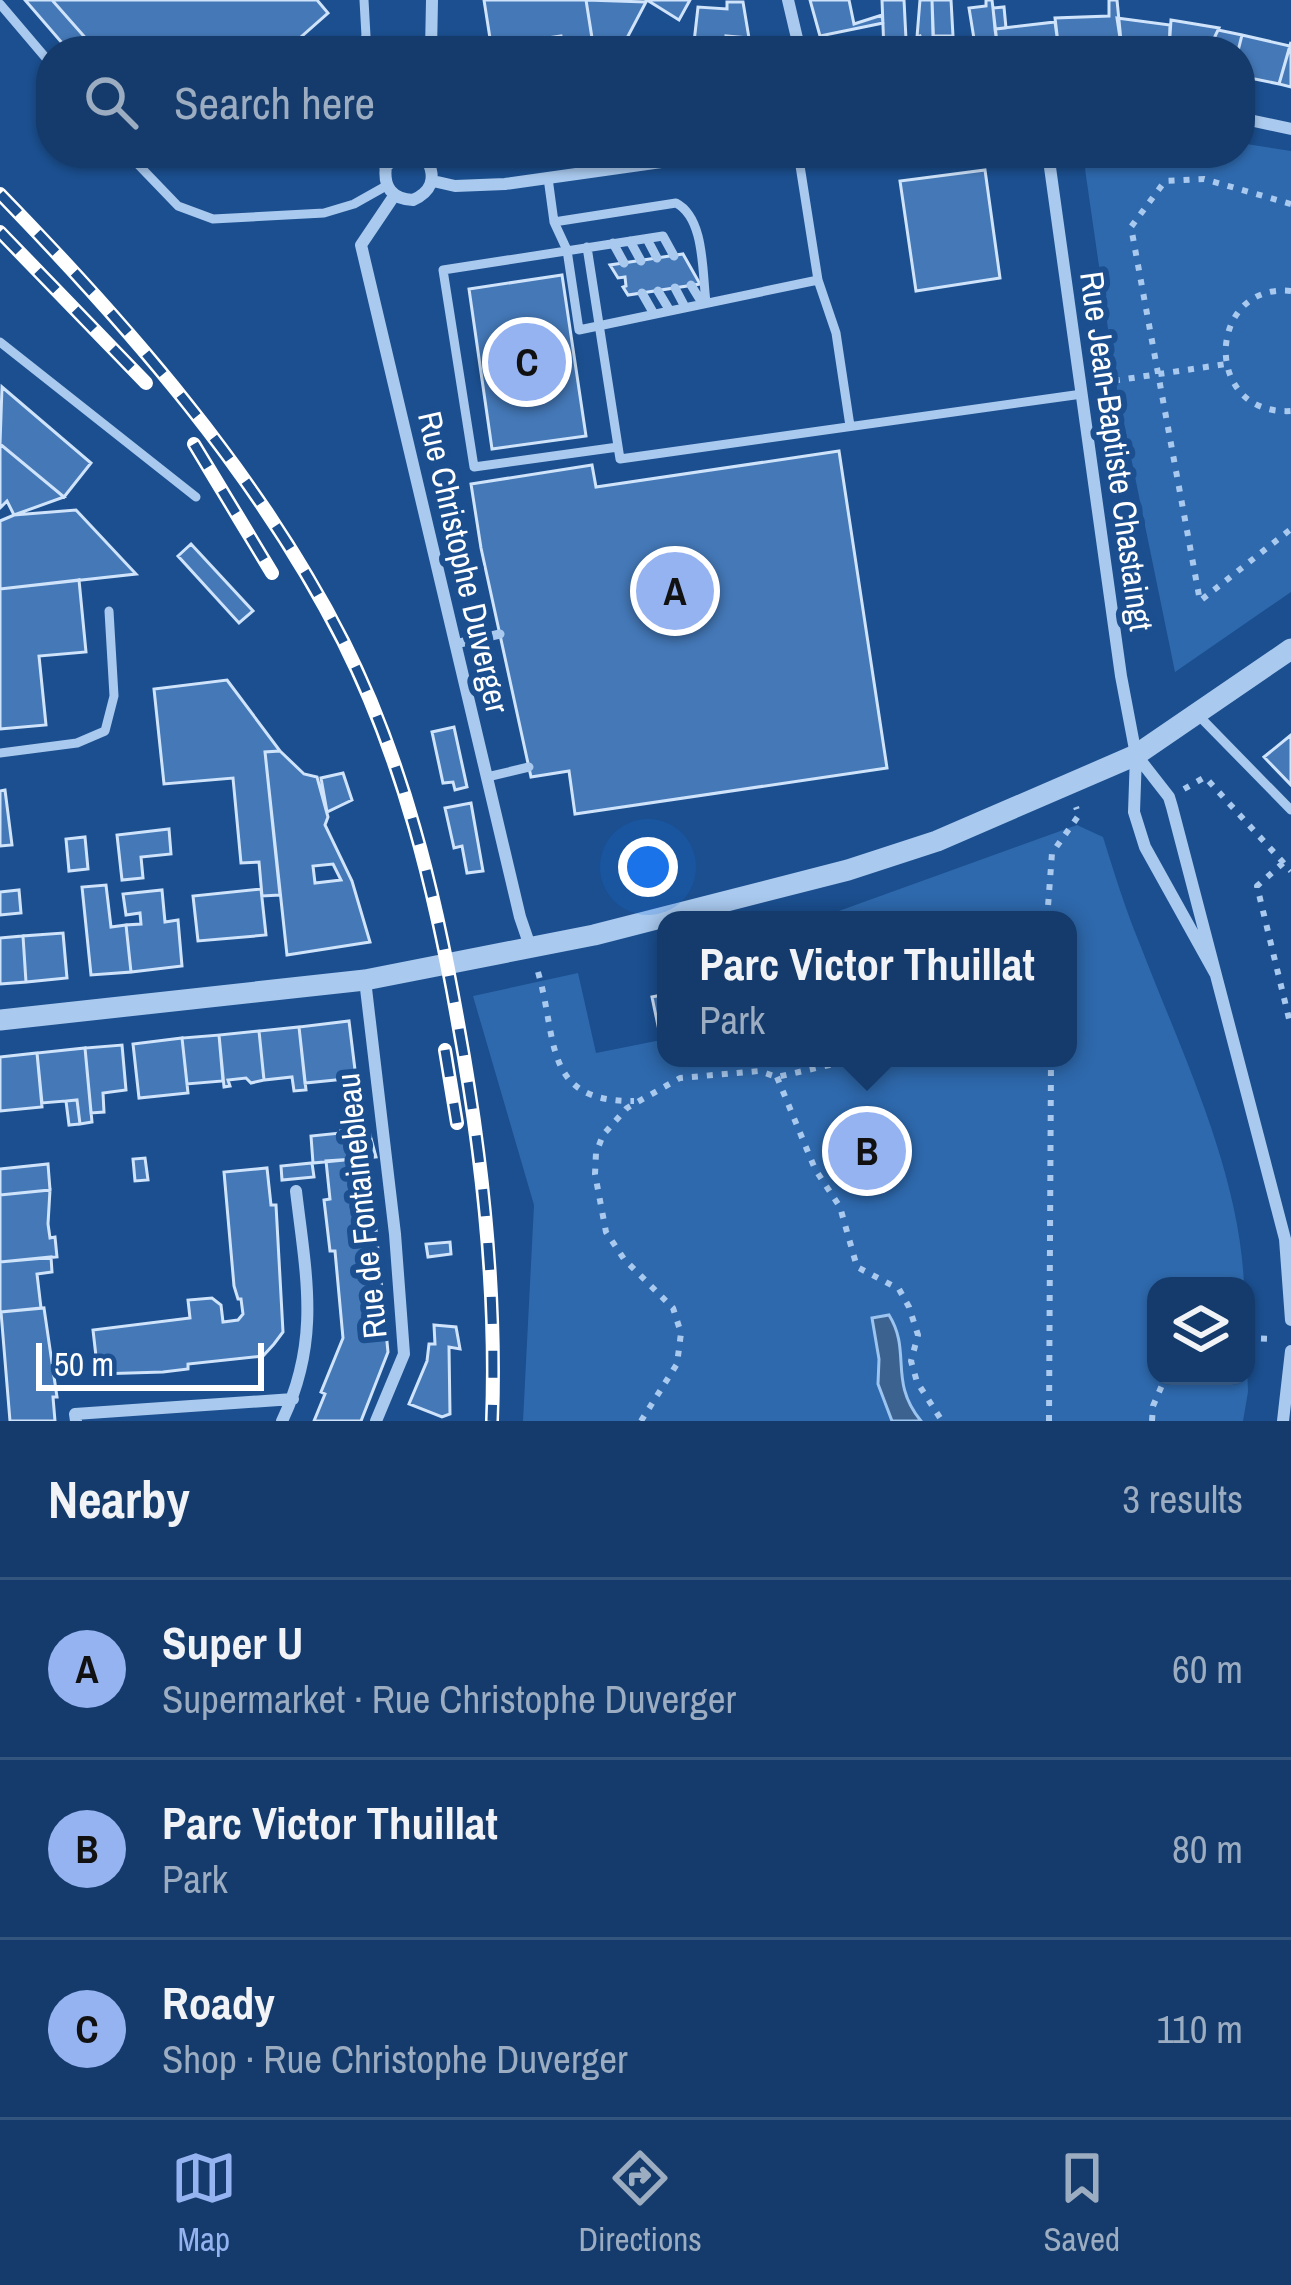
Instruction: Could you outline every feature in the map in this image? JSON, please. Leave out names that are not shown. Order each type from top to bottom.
[{"type":"street","points":[[431,36],[432,0]]},
{"type":"street","points":[[788,0],[796,36]]},
{"type":"street","points":[[1255,121],[1291,129]]},
{"type":"street","points":[[386,168],[390,191],[413,200],[429,190],[433,181],[430,168]]},
{"type":"street","points":[[433,181],[455,186],[619,168]]},
{"type":"street","name":"Rue Jean-Baptiste Chastaingt","points":[[1050,168],[1136,755],[1134,812],[1145,847],[1214,973]]},
{"type":"street","name":"Rue Christophe Duverger","points":[[390,191],[361,245],[531,949]]},
{"type":"street","points":[[683,911],[848,870],[937,841],[1069,787],[1136,755],[1291,649]]},
{"type":"street","points":[[1136,755],[1169,797],[1285,1239],[1291,1320]]},
{"type":"street","points":[[0,1020],[365,980],[531,949],[657,918]]},
{"type":"street","name":"Rue de Fontainebleau","points":[[365,980],[404,1354],[376,1421]]},
{"type":"street","points":[[282,1421],[293,1399],[310,1317],[296,1191]]},
{"type":"street","points":[[1283,1421],[1291,1351]]},
{"type":"street","points":[[76,1421],[75,1414],[293,1399]]},
{"type":"lane","points":[[364,0],[366,36]]},
{"type":"lane","points":[[0,4],[36,46]]},
{"type":"lane","points":[[141,168],[178,206],[214,219],[324,213],[390,191]]},
{"type":"lane","points":[[800,168],[818,280],[836,333],[850,426]]},
{"type":"lane","points":[[548,178],[554,222],[567,250],[579,331],[818,280]]},
{"type":"lane","points":[[554,222],[676,203],[689,210],[695,224],[704,303]]},
{"type":"lane","points":[[618,447],[474,467],[443,271],[663,236],[674,256]]},
{"type":"lane","points":[[646,239],[658,258]]},
{"type":"lane","points":[[630,241],[641,261]]},
{"type":"lane","points":[[613,243],[625,263]]},
{"type":"lane","points":[[587,247],[620,459],[1081,390]]},
{"type":"lane","points":[[691,285],[704,303]]},
{"type":"lane","points":[[675,288],[685,307]]},
{"type":"lane","points":[[658,291],[670,310]]},
{"type":"lane","points":[[642,293],[654,314]]},
{"type":"lane","points":[[0,342],[196,496]]},
{"type":"lane","points":[[0,753],[76,743],[105,731],[114,696],[109,611]]},
{"type":"lane","points":[[455,644],[500,634]]},
{"type":"lane","points":[[1197,714],[1291,810]]},
{"type":"lane","points":[[487,777],[529,767]]},
{"type":"path","points":[[1291,204],[1204,179],[1165,182],[1131,227],[1200,601],[1291,530]]},
{"type":"path","points":[[1291,291],[1261,295],[1244,307],[1231,323],[1225,343],[1226,364],[1245,397],[1261,407],[1291,411]]},
{"type":"path","points":[[1081,390],[1226,364]]},
{"type":"path","points":[[1169,797],[1205,777],[1291,871]]},
{"type":"path","points":[[1048,911],[1052,853],[1079,815],[1069,787]]},
{"type":"path","points":[[1283,862],[1257,886],[1291,1027]]},
{"type":"path","points":[[531,949],[568,1083],[588,1095],[637,1101]]},
{"type":"path","points":[[641,1421],[677,1364],[681,1333],[673,1307],[624,1259],[606,1232],[595,1174],[603,1135],[637,1101],[680,1078],[759,1071],[777,1077],[821,1067]]},
{"type":"path","points":[[1049,1421],[1051,1067]]},
{"type":"path","points":[[777,1077],[815,1168],[841,1207],[857,1267],[899,1289],[909,1306],[918,1335],[911,1361],[916,1382],[942,1421]]},
{"type":"path","points":[[1255,1338],[1291,1340]]},
{"type":"path","points":[[1152,1421],[1162,1385]]},
{"type":"shaded area","points":[[1255,145],[1291,151],[1291,592],[1175,672],[1116,384],[1085,169],[1255,168]]},
{"type":"shaded area","points":[[1077,825],[1103,837],[1220,1155],[1243,1277],[1147,1277],[1147,1385],[1248,1385],[1243,1421],[523,1421],[534,1205],[473,996],[578,973],[596,1053],[657,1041],[657,1067],[1077,1067],[1077,911],[839,911]]},
{"type":"shaded area","points":[[889,1315],[899,1342],[905,1393],[921,1421],[892,1421],[878,1384],[872,1318]]},
{"type":"building","points":[[25,0],[52,0],[84,36],[56,36]]},
{"type":"building","points":[[52,0],[317,0],[328,13],[302,36],[84,36]]},
{"type":"building","points":[[484,0],[586,0],[592,36],[490,36]]},
{"type":"building","points":[[586,0],[646,2],[628,36],[592,36]]},
{"type":"building","points":[[647,0],[690,0],[679,20]]},
{"type":"building","points":[[810,0],[849,0],[854,24],[882,15],[883,23],[820,36]]},
{"type":"building","points":[[882,0],[904,0],[906,36],[883,36]]},
{"type":"building","points":[[920,0],[932,0],[933,36],[917,36]]},
{"type":"building","points":[[932,0],[951,0],[953,36],[933,36]]},
{"type":"building","points":[[986,0],[992,0],[996,36],[974,36],[969,8],[986,6]]},
{"type":"building","points":[[1109,0],[1117,0],[1121,36],[1057,36],[1055,18],[1109,16]]},
{"type":"building","points":[[727,2],[743,2],[749,36],[695,36],[698,7],[727,9]]},
{"type":"building","points":[[1004,7],[1006,28],[995,29],[993,8]]},
{"type":"building","points":[[1117,18],[1170,25],[1170,36],[1120,36]]},
{"type":"building","points":[[1171,20],[1219,28],[1215,36],[1170,36]]},
{"type":"building","points":[[1055,22],[1057,36],[996,36],[995,29]]},
{"type":"building","points":[[1218,30],[1242,35],[1242,36],[1215,36]]},
{"type":"building","points":[[1255,38],[1290,46],[1279,84],[1255,79]]},
{"type":"building","points":[[1291,42],[1291,87],[1279,84]]},
{"type":"building","points":[[985,170],[1000,278],[916,291],[900,181]]},
{"type":"building","points":[[683,254],[700,284],[628,295],[623,287],[625,277],[618,278],[610,265]]},
{"type":"building","points":[[562,275],[586,436],[492,449],[469,289]]},
{"type":"building","points":[[2,387],[91,463],[64,497],[0,444]]},
{"type":"building","points":[[0,444],[64,497],[14,515],[7,501],[0,508]]},
{"type":"building","points":[[839,451],[887,768],[575,814],[569,771],[531,777],[471,484],[592,465],[596,487]]},
{"type":"building","points":[[76,510],[136,574],[0,589],[0,521],[14,515]]},
{"type":"building","points":[[191,544],[253,611],[239,623],[178,556]]},
{"type":"building","points":[[79,580],[86,652],[39,656],[46,725],[0,729],[0,589]]},
{"type":"building","points":[[227,680],[280,751],[265,752],[280,895],[262,896],[259,862],[241,863],[233,778],[164,784],[154,689]]},
{"type":"building","points":[[454,727],[467,787],[455,790],[453,782],[443,783],[432,732]]},
{"type":"building","points":[[1291,735],[1291,785],[1264,757]]},
{"type":"building","points":[[280,751],[304,774],[317,777],[328,817],[325,825],[352,881],[370,942],[287,955],[265,752]],"holes":[[[333,864],[341,880],[315,883],[313,866]]]},
{"type":"building","points":[[343,773],[352,800],[327,812],[321,778]]},
{"type":"building","points":[[5,790],[12,845],[0,846],[0,791]]},
{"type":"building","points":[[471,803],[483,871],[467,873],[462,846],[454,848],[445,808]]},
{"type":"building","points":[[169,829],[171,854],[141,857],[143,878],[122,880],[117,835]]},
{"type":"building","points":[[85,837],[88,869],[69,871],[66,839]]},
{"type":"building","points":[[106,885],[111,927],[126,925],[131,972],[91,975],[82,887]]},
{"type":"building","points":[[261,889],[266,935],[198,941],[193,896]]},
{"type":"building","points":[[19,890],[21,913],[0,915],[0,892]]},
{"type":"building","points":[[162,890],[165,922],[178,920],[182,966],[131,972],[126,925],[141,924],[140,913],[126,915],[123,894]]},
{"type":"building","points":[[63,933],[67,978],[26,982],[23,936]]},
{"type":"building","points":[[23,936],[26,982],[0,984],[0,938]]},
{"type":"building","points":[[349,1021],[356,1078],[305,1083],[299,1027]]},
{"type":"building","points":[[299,1027],[306,1090],[294,1091],[292,1077],[264,1080],[259,1031]]},
{"type":"building","points":[[259,1031],[264,1080],[228,1080],[230,1086],[224,1087],[219,1035]]},
{"type":"building","points":[[219,1035],[223,1081],[187,1084],[182,1038]]},
{"type":"building","points":[[182,1038],[188,1093],[139,1098],[133,1044]]},
{"type":"building","points":[[122,1045],[126,1090],[103,1093],[104,1112],[91,1113],[85,1048]]},
{"type":"building","points":[[85,1048],[92,1122],[80,1124],[77,1100],[42,1103],[37,1053]]},
{"type":"building","points":[[37,1053],[42,1107],[0,1111],[0,1057]]},
{"type":"building","points":[[77,1100],[80,1124],[69,1125],[66,1101]]},
{"type":"building","points":[[367,1124],[376,1157],[313,1163],[311,1136],[341,1133],[340,1126]]},
{"type":"building","points":[[145,1158],[148,1180],[135,1181],[133,1159]]},
{"type":"building","points":[[369,1158],[388,1352],[361,1421],[314,1421],[343,1338],[335,1251],[330,1251],[324,1200],[330,1199],[326,1161]]},
{"type":"building","points":[[312,1163],[314,1177],[282,1180],[281,1166]]},
{"type":"building","points":[[48,1164],[50,1190],[0,1195],[0,1169]]},
{"type":"building","points":[[267,1168],[271,1205],[276,1205],[283,1332],[274,1344],[263,1356],[188,1364],[188,1369],[98,1374],[93,1330],[190,1318],[188,1300],[212,1298],[221,1305],[223,1322],[238,1320],[243,1314],[234,1286],[224,1172]]},
{"type":"building","points":[[50,1190],[48,1224],[57,1257],[0,1262],[0,1195]]},
{"type":"building","points":[[450,1242],[451,1254],[428,1257],[426,1244]]},
{"type":"building","points":[[51,1257],[52,1272],[37,1274],[41,1308],[0,1312],[0,1262]]},
{"type":"building","points":[[44,1308],[57,1397],[53,1397],[55,1421],[10,1421],[1,1312]]},
{"type":"building","points":[[434,1325],[456,1327],[460,1349],[449,1347],[450,1414],[442,1417],[409,1404],[429,1344],[435,1344]]},
{"type":"railway","points":[[0,194],[143,350],[231,461],[309,579],[343,641],[383,732],[427,876],[467,1072],[490,1271],[492,1421]]},
{"type":"railway","points":[[0,232],[146,383]]},
{"type":"railway","points":[[194,444],[272,573]]},
{"type":"railway","points":[[445,1050],[457,1123]]},
{"type":"place","name":"Roady","points":[[527,362]]},
{"type":"place","name":"Super U","points":[[675,591]]},
{"type":"place","name":"Parc Victor Thuillat","points":[[867,1151]]}]
